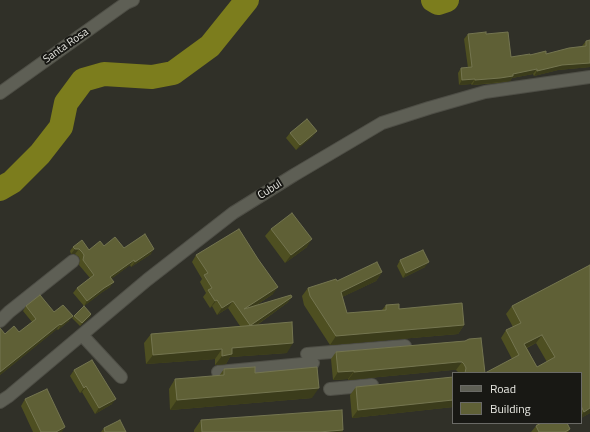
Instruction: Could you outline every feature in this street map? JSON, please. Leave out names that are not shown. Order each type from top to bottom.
[{"type":"street","name":"Santa Rosa","points":[[0,93],[126,3],[133,0]]},
{"type":"street","name":"Cubul","points":[[0,402],[10,396],[147,280],[233,213],[382,122],[484,92],[590,77]]},
{"type":"street","points":[[0,321],[73,260]]},
{"type":"street","points":[[82,335],[121,377]]},
{"type":"street","points":[[218,372],[310,358],[414,345]]},
{"type":"street","points":[[330,389],[384,384]]},
{"type":"building","points":[[486,32],[486,34],[508,32],[511,57],[530,55],[546,51],[546,54],[569,48],[586,46],[586,41],[590,40],[590,63],[562,65],[537,71],[537,69],[500,78],[462,80],[461,68],[472,67],[468,34]]},
{"type":"building","points":[[307,119],[317,131],[300,145],[290,133]]},
{"type":"building","points":[[292,213],[312,239],[291,255],[271,229]]},
{"type":"building","points":[[239,229],[278,287],[244,309],[291,295],[292,297],[251,325],[233,301],[222,308],[217,300],[215,301],[208,290],[212,288],[204,275],[208,273],[196,255]]},
{"type":"building","points":[[145,234],[154,249],[135,262],[134,260],[110,277],[114,282],[87,301],[77,288],[94,275],[83,260],[84,255],[82,252],[73,247],[82,240],[89,250],[100,241],[104,246],[115,237],[124,248]]},
{"type":"building","points":[[423,250],[429,262],[406,273],[400,260]]},
{"type":"building","points":[[377,262],[382,272],[341,292],[347,313],[386,310],[386,305],[399,304],[399,309],[462,303],[464,325],[336,336],[310,296],[308,288],[336,279],[337,281]]},
{"type":"building","points":[[590,265],[590,408],[584,412],[582,408],[582,372],[487,372],[519,355],[506,330],[521,323],[512,306]],"holes":[[[542,335],[555,357],[537,367],[524,344]]]},
{"type":"building","points":[[40,295],[54,312],[63,305],[73,316],[61,325],[60,324],[0,372],[0,328],[5,334],[14,326],[19,332],[36,319],[26,306]]},
{"type":"building","points":[[84,306],[91,314],[82,323],[74,316]]},
{"type":"building","points":[[292,322],[293,343],[232,348],[232,354],[222,356],[222,349],[153,355],[151,334]]},
{"type":"building","points":[[481,338],[485,372],[465,372],[466,368],[464,364],[462,362],[458,362],[354,372],[338,372],[336,352],[465,341],[469,339]]},
{"type":"building","points":[[92,360],[116,399],[99,408],[86,386],[84,388],[74,370]]},
{"type":"building","points":[[255,367],[255,373],[317,367],[319,388],[177,400],[175,379],[224,375],[224,369]]},
{"type":"building","points":[[452,377],[452,400],[358,410],[356,387]]},
{"type":"building","points":[[47,389],[65,427],[56,432],[41,432],[25,399]]},
{"type":"building","points":[[342,410],[343,430],[319,432],[202,432],[201,420]]},
{"type":"building","points":[[120,420],[126,432],[105,432],[104,428]]},
{"type":"building","points":[[539,424],[568,424],[570,429],[565,432],[539,432],[536,426]]},
{"type":"waterway","points":[[0,189],[12,182],[40,154],[61,127],[66,103],[83,80],[104,74],[152,77],[173,73],[210,46],[247,0]]},
{"type":"waterway","points":[[433,0],[438,3],[447,0]]}]
